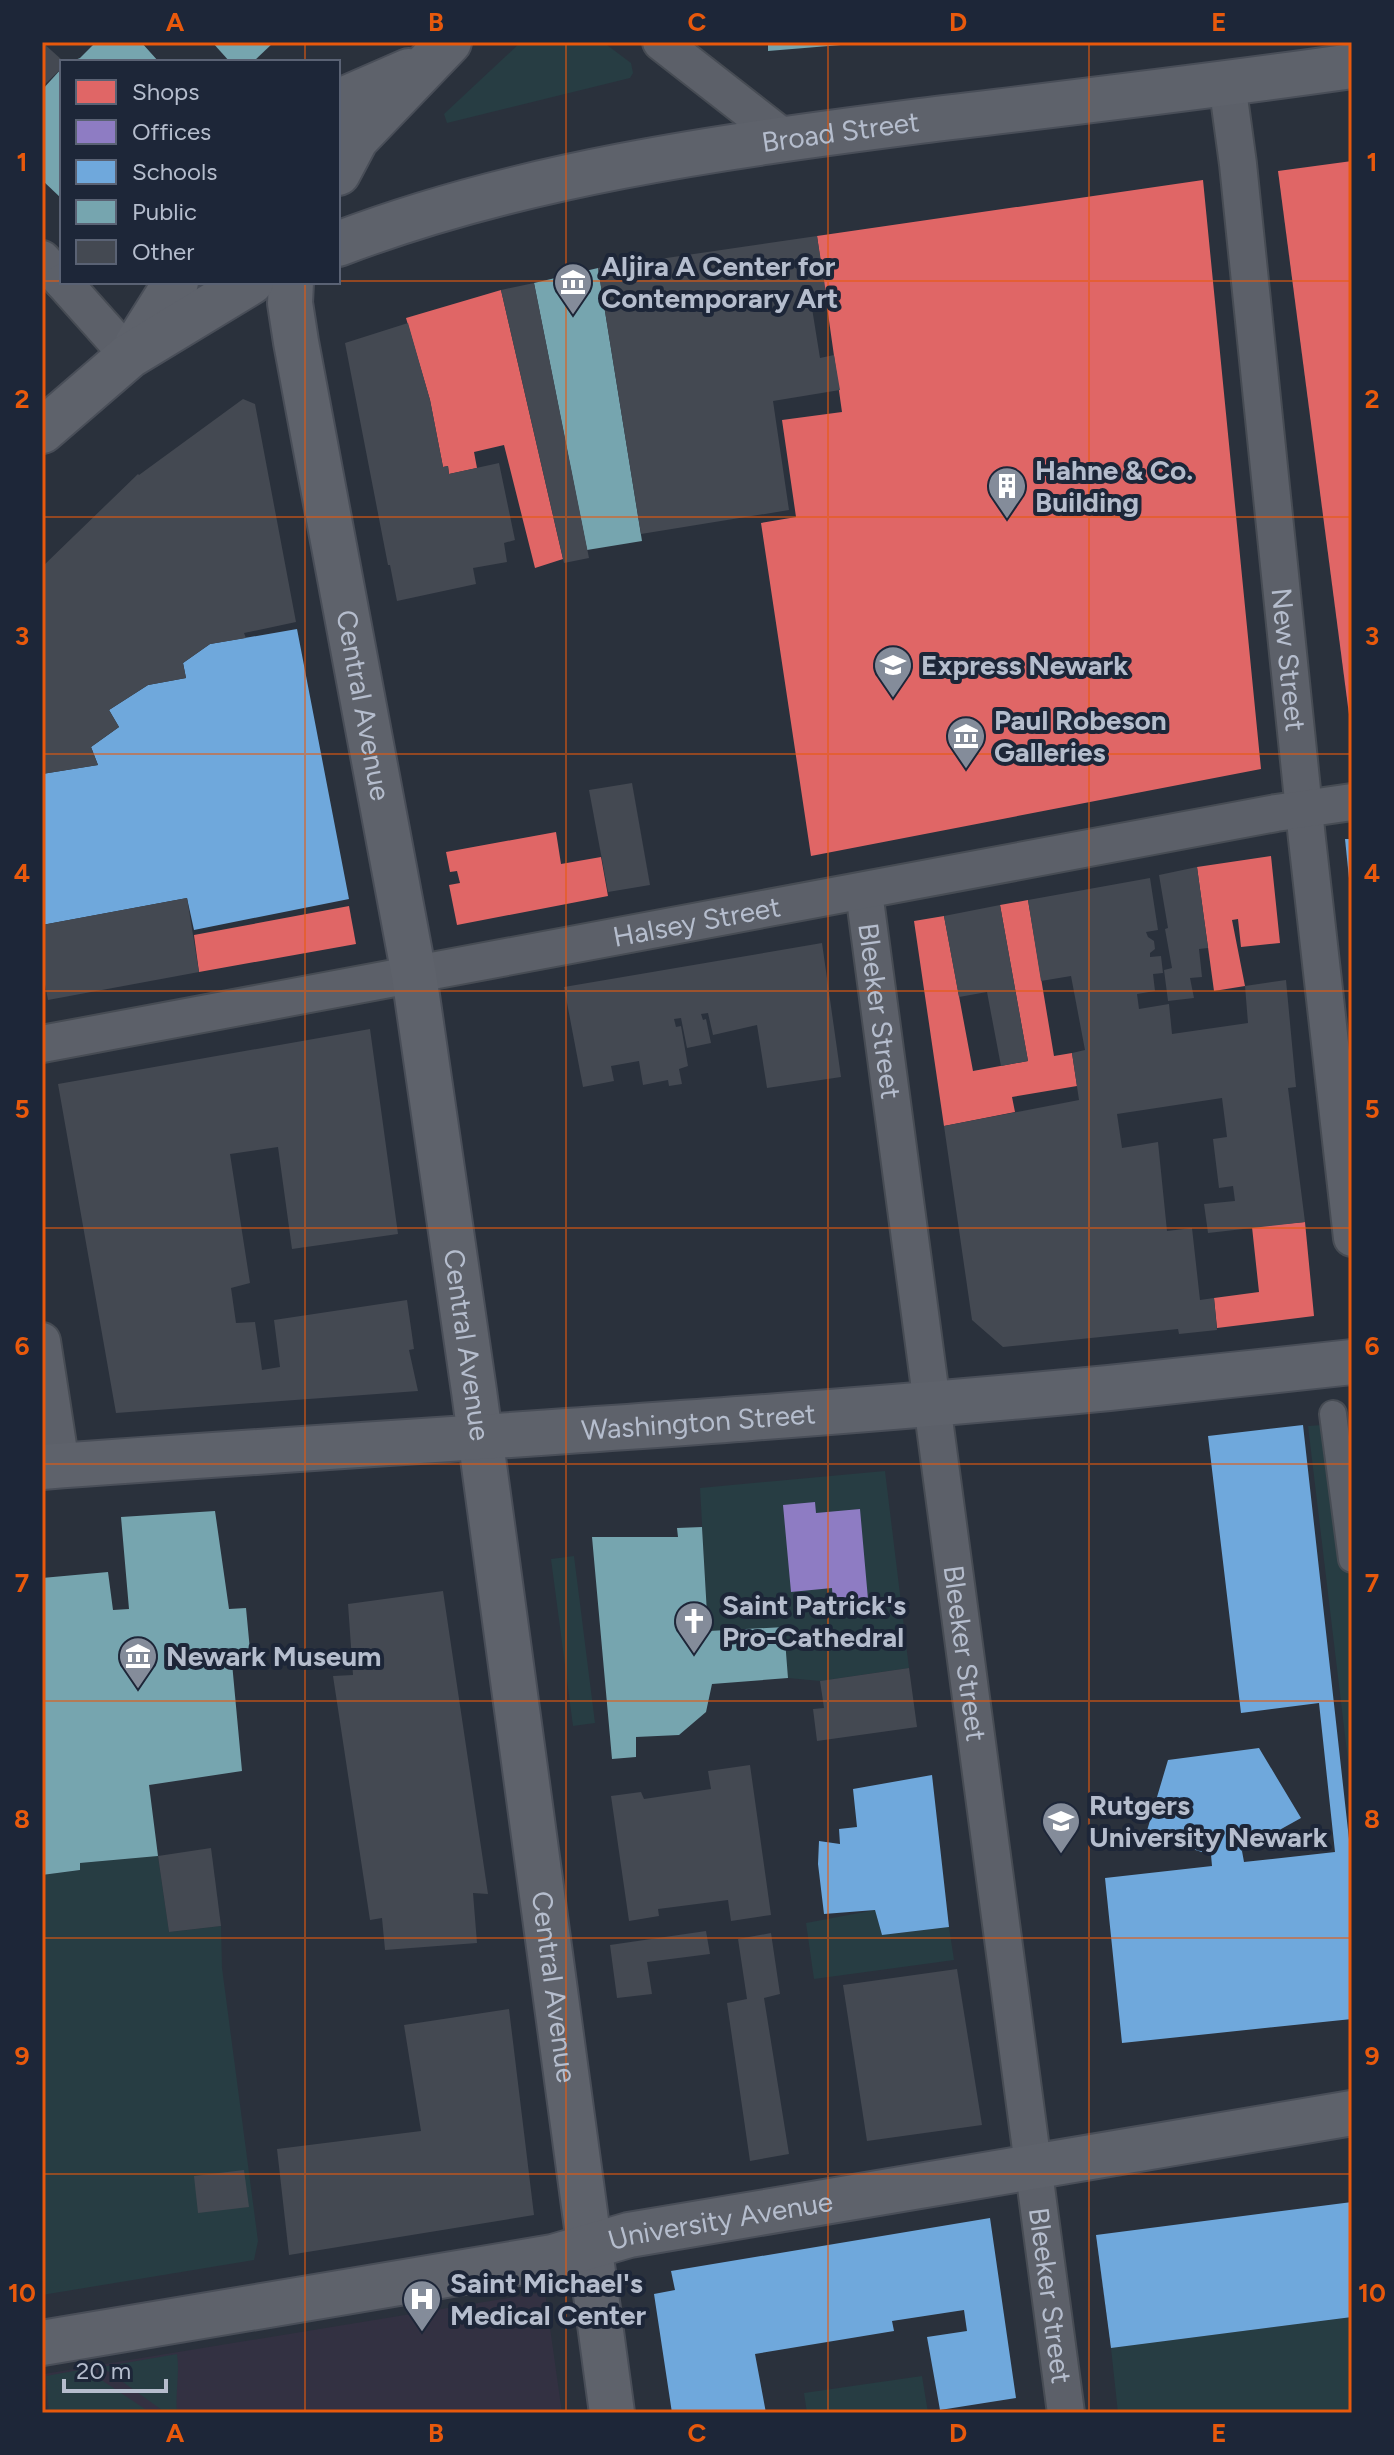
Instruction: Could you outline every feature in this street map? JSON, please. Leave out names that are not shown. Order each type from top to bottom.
[{"type":"main road","points":[[340,101],[439,52]]},
{"type":"main road","points":[[340,169],[356,139],[439,52]]},
{"type":"main road","name":"Broad Street","points":[[340,243],[441,209],[526,187],[784,138],[1352,66]]},
{"type":"main road","points":[[129,356],[175,284]]},
{"type":"main road","points":[[42,431],[129,356],[248,284]]},
{"type":"main road","name":"Central Avenue","points":[[291,284],[290,303],[296,342],[414,975],[612,2413]]},
{"type":"main road","name":"Washington Street","points":[[52,1466],[480,1438],[932,1403],[1352,1362]]},
{"type":"main road","name":"University Avenue","points":[[42,2343],[553,2257],[629,2235],[1352,2113]]},
{"type":"street","points":[[661,42],[784,138]]},
{"type":"street","name":"New Street","points":[[1227,83],[1352,1238]]},
{"type":"street","points":[[42,259],[60,279]]},
{"type":"street","points":[[65,284],[129,356]]},
{"type":"street","name":"Halsey Street","points":[[42,1044],[1352,802]]},
{"type":"street","name":"Bleeker Street","points":[[864,892],[1066,2413]]},
{"type":"street","points":[[42,1341],[52,1466]]},
{"type":"street","points":[[1333,1414],[1350,1523],[1352,1559]]},
{"type":"shaded area","name":"Saint Michael's Medical Center","points":[[545,2292],[562,2413],[48,2413],[44,2374]]},
{"type":"green space","points":[[521,42],[603,42],[631,63],[633,73],[630,78],[447,123],[444,114]]},
{"type":"green space","points":[[1352,1423],[1352,1794],[1308,1426]]},
{"type":"green space","points":[[885,1471],[909,1668],[820,1681],[788,1678],[784,1627],[708,1631],[700,1488]]},
{"type":"green space","points":[[574,1556],[595,1723],[573,1726],[551,1559]]},
{"type":"green space","points":[[158,1856],[169,1932],[221,1926],[222,1968],[258,2241],[254,2260],[42,2295],[42,1875],[80,1870],[80,1863]]},
{"type":"green space","points":[[875,1910],[882,1935],[949,1927],[954,1960],[814,1979],[806,1923]]},
{"type":"green space","points":[[1352,2317],[1352,2413],[1118,2413],[1111,2348]]},
{"type":"green space","points":[[177,2354],[177,2413],[166,2413],[102,2367]]},
{"type":"green space","points":[[85,2369],[151,2413],[49,2413],[46,2376]]},
{"type":"green space","points":[[922,2376],[928,2413],[807,2413],[804,2393]]},
{"type":"building: Shops","points":[[1352,161],[1352,722],[1350,722],[1278,171]]},
{"type":"building: Shops","name":"Hahne & Co. Building","points":[[1203,180],[1261,769],[811,856],[761,523],[796,517],[782,420],[842,412],[817,236]]},
{"type":"building: Shops","points":[[501,290],[563,559],[535,568],[504,445],[474,452],[477,468],[449,474],[448,466],[443,467],[430,400],[406,318]]},
{"type":"building: Shops","points":[[556,832],[561,864],[601,857],[608,896],[457,925],[449,885],[460,883],[457,871],[450,872],[446,852]]},
{"type":"building: Shops","points":[[1271,856],[1280,943],[1241,947],[1238,919],[1232,920],[1245,986],[1214,991],[1197,867]]},
{"type":"building: Shops","points":[[1028,900],[1054,1056],[1072,1053],[1077,1086],[1012,1097],[1015,1112],[944,1126],[914,921],[944,916],[973,1071],[1028,1061],[1000,905]]},
{"type":"building: Shops","points":[[349,906],[356,944],[199,972],[194,935]]},
{"type":"building: Shops","points":[[1305,1222],[1314,1316],[1217,1328],[1214,1298],[1259,1292],[1252,1227]]},
{"type":"building: Offices","points":[[815,1502],[816,1513],[860,1509],[868,1599],[833,1603],[832,1588],[791,1592],[783,1505]]},
{"type":"building: Schools","points":[[297,629],[349,899],[194,930],[187,898],[42,925],[42,774],[98,765],[91,747],[119,727],[109,710],[148,685],[186,678],[183,663],[210,644]]},
{"type":"building: Schools","points":[[1345,839],[1352,839],[1352,888],[1350,888]]},
{"type":"building: Schools","points":[[1303,1425],[1352,1866],[1352,2019],[1122,2043],[1105,1878],[1212,1866],[1211,1855],[1146,1834],[1168,1760],[1259,1748],[1301,1818],[1242,1851],[1244,1862],[1335,1852],[1319,1703],[1241,1713],[1208,1436]]},
{"type":"building: Schools","points":[[932,1775],[949,1927],[882,1935],[875,1910],[824,1914],[818,1864],[819,1841],[840,1844],[839,1829],[857,1827],[853,1789]]},
{"type":"building: Schools","points":[[1352,2202],[1352,2317],[1111,2348],[1096,2235]]},
{"type":"building: Schools","points":[[990,2218],[1016,2398],[940,2410],[927,2337],[967,2331],[964,2310],[892,2321],[894,2331],[755,2354],[766,2413],[672,2413],[654,2294],[675,2290],[671,2271]]},
{"type":"building: Public","points":[[96,42],[141,42],[157,60],[75,60]]},
{"type":"building: Public","points":[[212,42],[274,42],[255,60],[228,60]]},
{"type":"building: Public","points":[[768,42],[853,42],[853,44],[768,51]]},
{"type":"building: Public","points":[[60,70],[60,197],[42,180],[42,90]]},
{"type":"building: Public","points":[[598,268],[642,541],[587,550],[534,283]]},
{"type":"building: Public","name":"Newark Museum","points":[[215,1511],[229,1609],[246,1608],[251,1661],[232,1663],[242,1771],[149,1785],[158,1856],[80,1863],[80,1870],[42,1875],[42,1578],[108,1572],[113,1610],[129,1609],[121,1517]]},
{"type":"building: Public","name":"Saint Patrick's Pro-Cathedral","points":[[702,1527],[708,1631],[784,1627],[788,1678],[712,1684],[706,1712],[679,1735],[636,1737],[636,1757],[612,1759],[592,1537],[678,1537],[677,1528]]},
{"type":"building: Other","points":[[42,42],[62,60],[60,70],[42,87]]},
{"type":"building: Other","points":[[817,236],[827,299],[811,302],[820,358],[834,355],[840,390],[773,401],[789,510],[641,534],[598,268]]},
{"type":"building: Other","points":[[534,283],[589,558],[564,563],[501,290]]},
{"type":"building: Other","points":[[408,323],[430,400],[443,467],[448,466],[449,474],[499,463],[515,540],[504,543],[507,562],[473,568],[476,584],[397,601],[345,343]]},
{"type":"building: Other","points":[[243,399],[255,404],[296,622],[244,633],[246,638],[210,644],[183,663],[186,678],[148,685],[109,710],[119,727],[91,747],[98,765],[42,774],[42,567],[138,474]]},
{"type":"building: Other","points":[[632,783],[650,885],[608,892],[589,790]]},
{"type":"building: Other","points":[[1197,867],[1208,948],[1199,949],[1202,977],[1190,978],[1194,998],[1168,1001],[1164,970],[1172,968],[1159,875]]},
{"type":"building: Other","points":[[1150,878],[1158,930],[1146,932],[1154,941],[1155,949],[1150,957],[1161,956],[1163,973],[1153,974],[1155,991],[1137,994],[1139,1009],[1169,1004],[1172,1034],[1248,1023],[1245,986],[1286,980],[1296,1087],[1288,1088],[1305,1222],[1208,1233],[1204,1204],[1235,1201],[1233,1186],[1219,1188],[1213,1139],[1227,1137],[1222,1098],[1117,1114],[1122,1148],[1158,1142],[1167,1231],[1192,1228],[1200,1300],[1214,1298],[1217,1330],[1179,1334],[1178,1329],[1003,1347],[972,1320],[944,1126],[1079,1100],[1072,1053],[1085,1050],[1071,976],[1041,981],[1028,900]]},
{"type":"building: Other","points":[[187,898],[199,972],[48,1000],[42,969],[42,925]]},
{"type":"building: Other","points":[[1000,905],[1028,1061],[1001,1066],[987,992],[959,997],[944,916]]},
{"type":"building: Other","points":[[822,943],[841,1077],[767,1088],[757,1025],[713,1035],[708,1013],[701,1014],[703,1020],[706,1019],[711,1043],[687,1048],[681,1018],[674,1019],[676,1027],[681,1026],[688,1066],[679,1069],[682,1084],[669,1086],[668,1080],[643,1085],[639,1061],[611,1066],[614,1081],[583,1087],[564,987]]},
{"type":"building: Other","points":[[370,1029],[398,1234],[292,1249],[278,1147],[230,1154],[250,1283],[231,1288],[236,1323],[255,1322],[262,1370],[280,1367],[274,1320],[407,1300],[414,1349],[409,1350],[418,1391],[116,1413],[58,1084]]},
{"type":"building: Other","points":[[443,1591],[488,1894],[473,1893],[477,1943],[385,1950],[382,1918],[370,1920],[333,1676],[353,1675],[348,1604]]},
{"type":"building: Other","points":[[909,1668],[917,1727],[817,1741],[813,1709],[824,1708],[820,1681]]},
{"type":"building: Other","points":[[750,1765],[771,1915],[731,1921],[728,1900],[658,1909],[659,1916],[629,1921],[611,1796],[641,1792],[644,1799],[711,1789],[708,1771]]},
{"type":"building: Other","points":[[211,1848],[221,1926],[169,1932],[158,1856]]},
{"type":"building: Other","points":[[706,1931],[710,1954],[647,1962],[652,1994],[617,1998],[610,1945]]},
{"type":"building: Other","points":[[771,1933],[780,1994],[764,1998],[789,2154],[750,2161],[727,2003],[747,1999],[738,1939]]},
{"type":"building: Other","points":[[957,1969],[982,2125],[867,2141],[843,1985]]},
{"type":"building: Other","points":[[509,2009],[534,2215],[289,2255],[277,2149],[421,2131],[404,2025]]},
{"type":"building: Other","points":[[244,2170],[249,2207],[198,2213],[194,2176]]},
{"type":"place","name":"Aljira A Center for Contemporary Art","points":[[573,316]]},
{"type":"place","name":"Hahne & Co. Building","points":[[1007,520]]},
{"type":"place","name":"Express Newark","points":[[893,699]]},
{"type":"place","name":"Paul Robeson Galleries","points":[[966,770]]},
{"type":"place","name":"Saint Patrick's Pro-Cathedral","points":[[694,1655]]},
{"type":"place","name":"Newark Museum","points":[[138,1690]]},
{"type":"place","name":"Rutgers University Newark","points":[[1061,1855]]},
{"type":"place","name":"Saint Michael's Medical Center","points":[[422,2333]]}]
